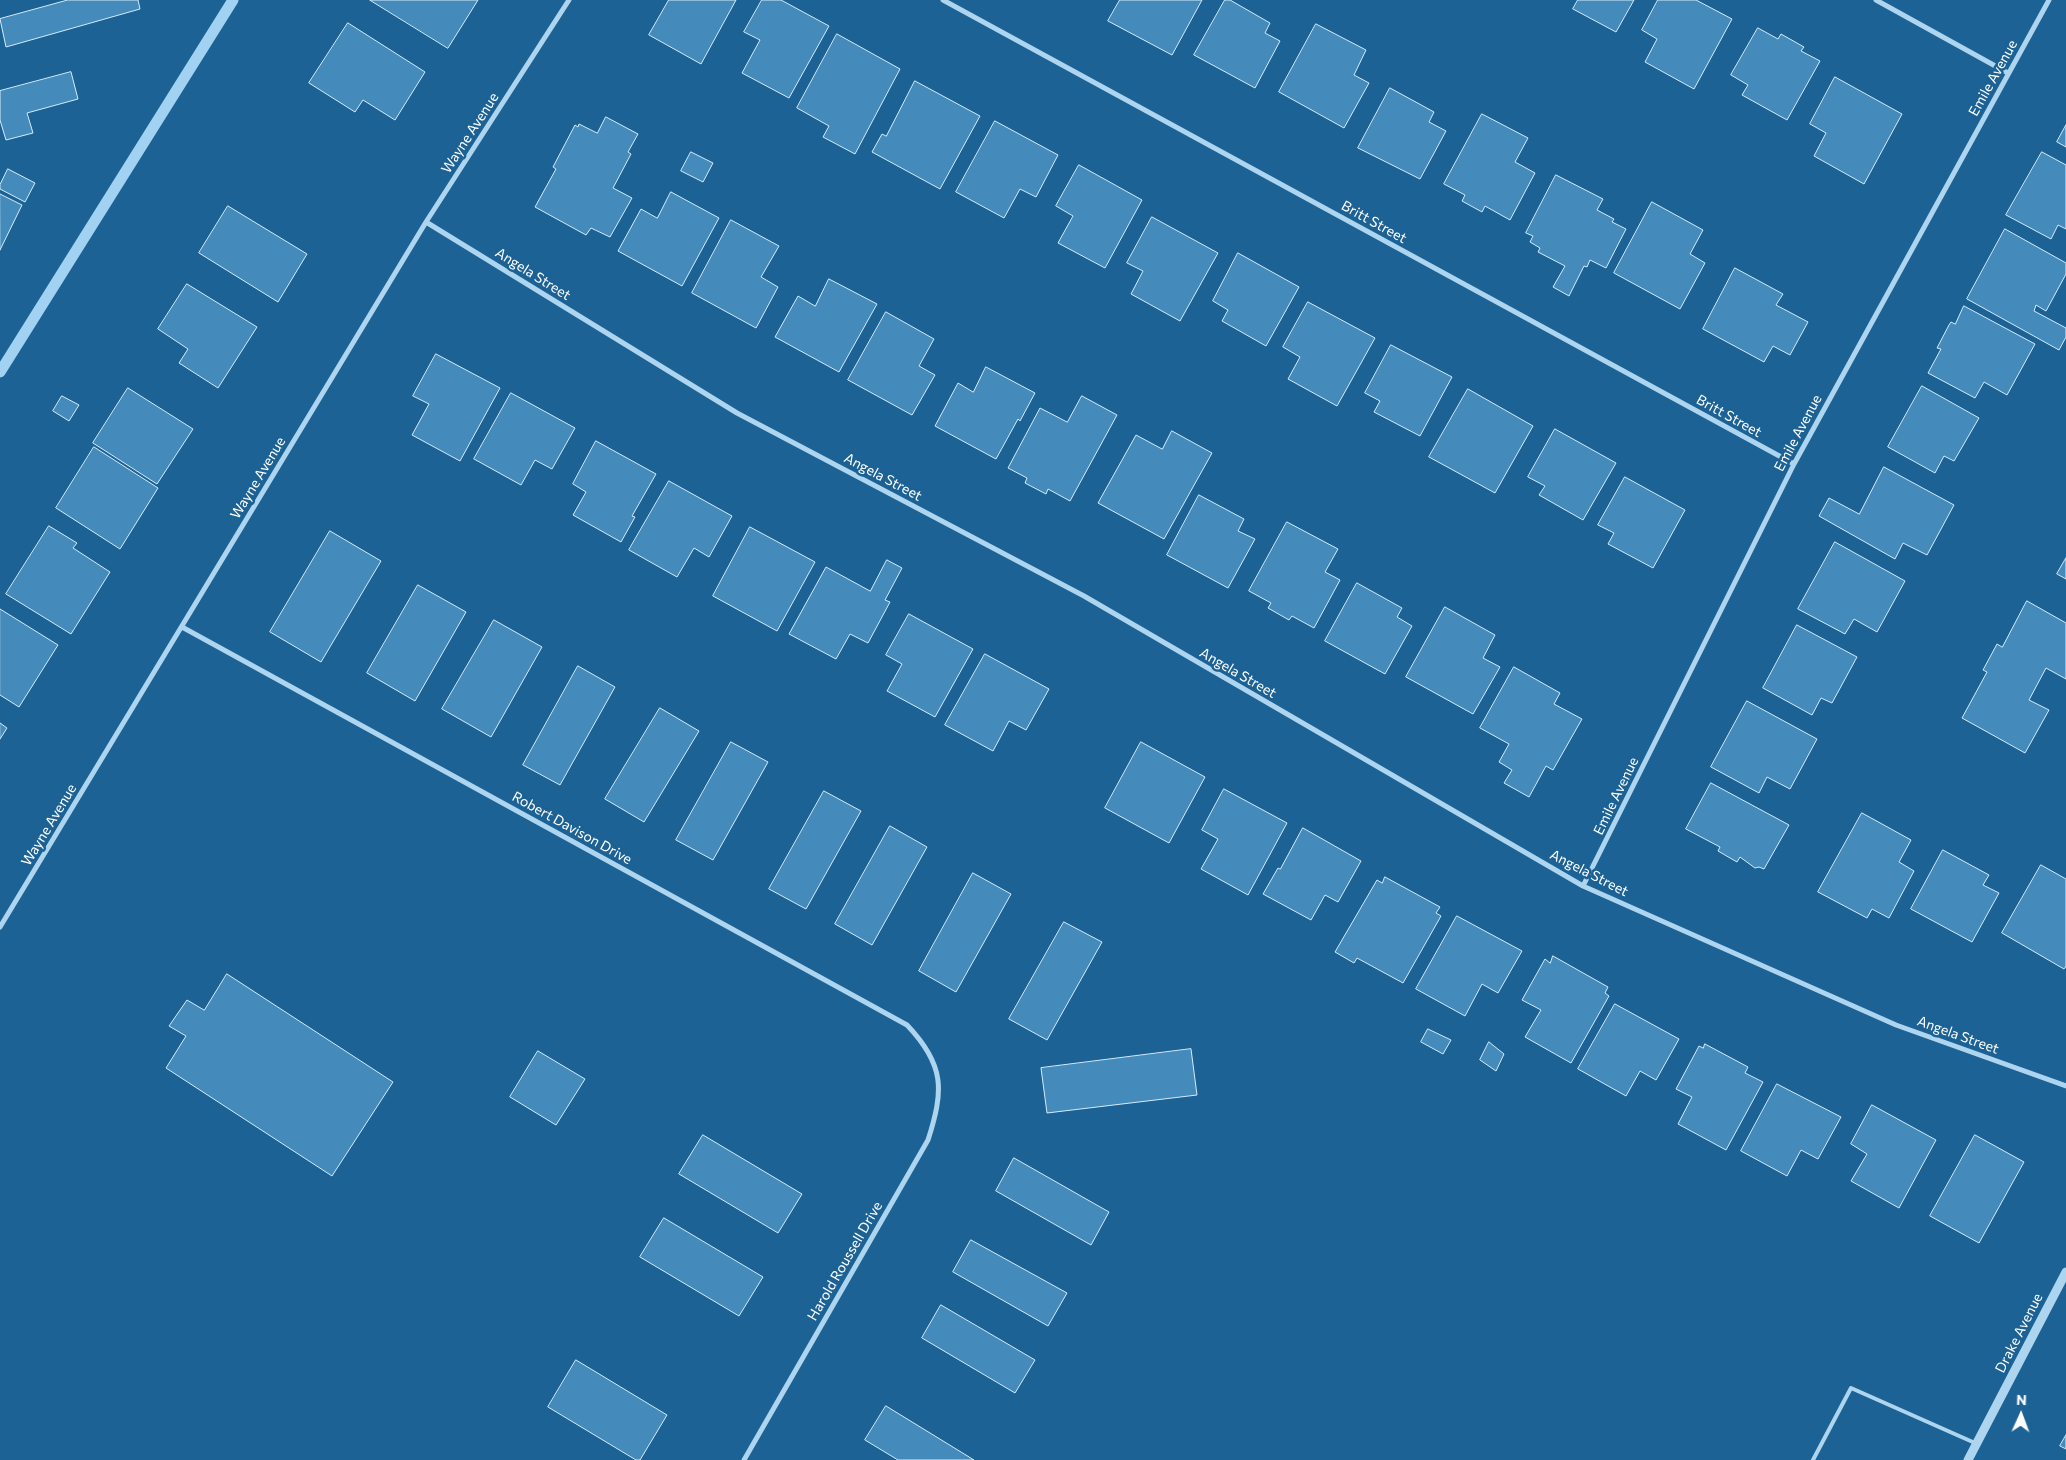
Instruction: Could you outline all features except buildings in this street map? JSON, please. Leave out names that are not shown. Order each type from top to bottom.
[{"type":"street","name":"Wayne Avenue","points":[[0,928],[426,222],[569,0]]},
{"type":"street","name":"Britt Street","points":[[943,0],[1794,464]]},
{"type":"street","points":[[1876,0],[2008,73]]},
{"type":"street","name":"Emile Avenue","points":[[1583,886],[1794,464],[2049,0]]},
{"type":"street","name":"Angela Street","points":[[426,222],[737,413],[1084,596],[1583,886],[1896,1026],[2066,1086]]},
{"type":"street","name":"Robert Davison Drive","points":[[182,627],[907,1025],[922,1041],[936,1066]]},
{"type":"street","name":"Harold Roussell Drive","points":[[744,1460],[928,1140],[937,1111],[940,1093],[936,1066]]},
{"type":"street","name":"Drake Avenue","points":[[1968,1460],[2066,1272]]},
{"type":"lane","points":[[1813,1460],[1851,1388],[1978,1444]]},
{"type":"waterway","points":[[0,372],[233,0]]}]
